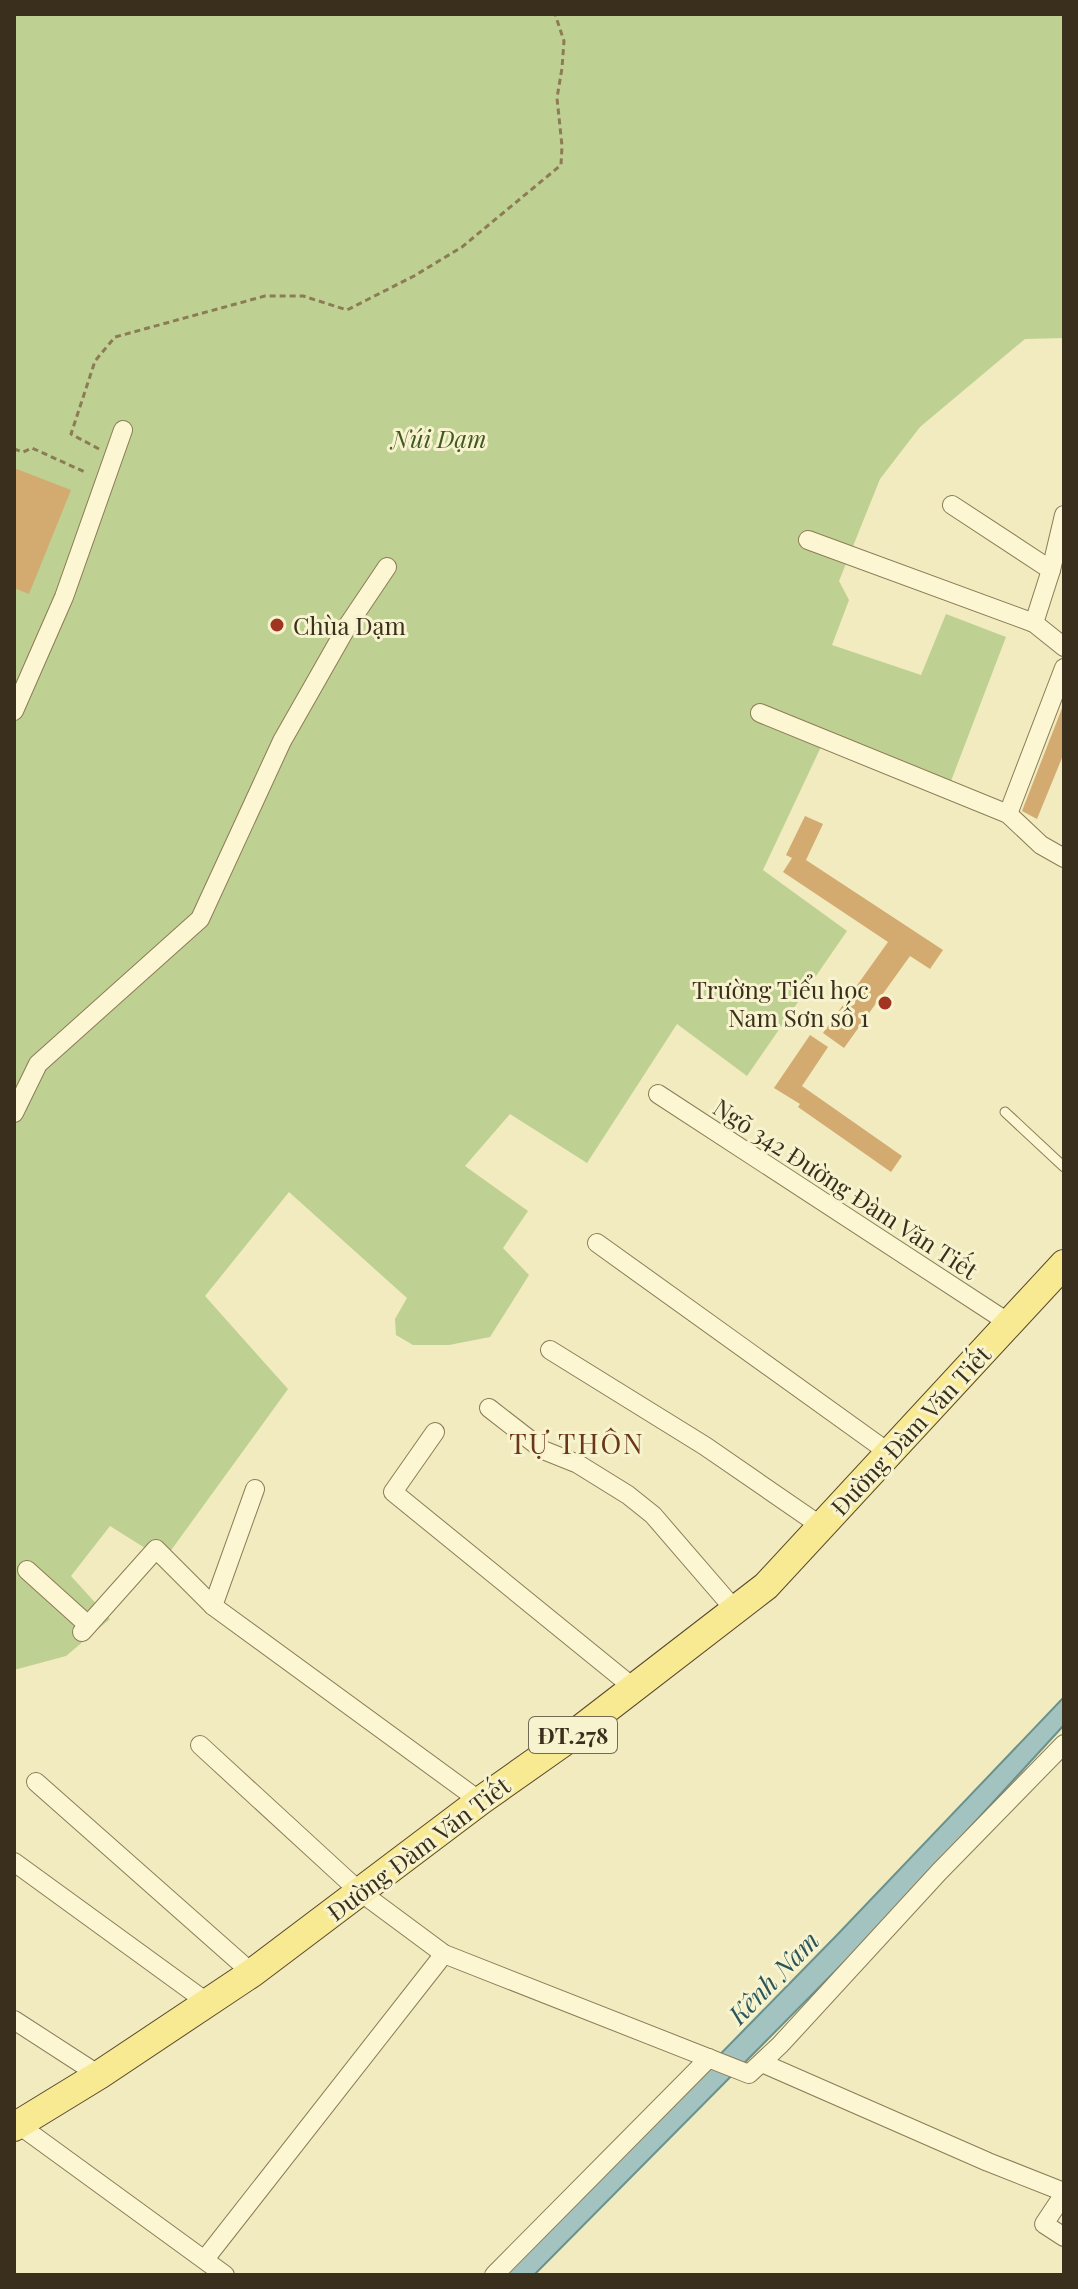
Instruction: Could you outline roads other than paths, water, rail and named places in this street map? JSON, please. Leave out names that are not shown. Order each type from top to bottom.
[{"type":"main road","name":"Đường Đàm Văn Tiết","points":[[16,2126],[252,1973],[766,1586],[1064,1264]]},
{"type":"street","points":[[14,711],[64,597],[123,430]]},
{"type":"street","points":[[952,505],[1051,570]]},
{"type":"street","points":[[1034,623],[1064,515]]},
{"type":"street","points":[[808,540],[1034,623],[1064,647]]},
{"type":"street","points":[[14,1113],[38,1064],[200,919],[282,741],[348,625],[387,567]]},
{"type":"street","points":[[1008,814],[1064,668]]},
{"type":"street","points":[[760,713],[1008,814],[1041,845],[1064,858]]},
{"type":"street","name":"Ngõ 342 Đường Đàm Văn Tiết","points":[[658,1094],[1009,1323]]},
{"type":"street","points":[[597,1243],[888,1452]]},
{"type":"street","points":[[550,1350],[705,1446],[821,1526]]},
{"type":"street","points":[[489,1408],[543,1450],[578,1464],[628,1495],[653,1515],[735,1610]]},
{"type":"street","points":[[435,1432],[393,1492],[634,1688]]},
{"type":"street","points":[[213,1606],[255,1489]]},
{"type":"street","points":[[27,1570],[85,1628],[156,1549],[213,1606],[480,1801]]},
{"type":"street","points":[[756,2068],[939,1872],[1064,1744]]},
{"type":"street","points":[[200,1745],[359,1891],[444,1954],[709,2058],[756,2068],[1064,2193],[1044,2224],[1064,2237]]},
{"type":"street","points":[[36,1782],[252,1973]]},
{"type":"street","points":[[14,1862],[208,2003]]},
{"type":"street","points":[[205,2259],[444,1954]]},
{"type":"street","points":[[14,2020],[99,2075]]},
{"type":"street","points":[[494,2275],[709,2058]]},
{"type":"street","points":[[16,2126],[225,2275]]},
{"type":"lane","points":[[1005,1112],[1064,1167]]},
{"type":"water","name":"Kênh Nam","points":[[1064,1697],[1064,1725],[873,1933],[534,2275],[504,2275],[837,1935]]},
{"type":"place","name":"Chùa Dạm","points":[[277,625]]},
{"type":"place","name":"Trường Tiểu học Nam Sơn số 1","points":[[885,1003]]},
{"type":"district","name":"TỰ THÔN","points":[[577,1442]]},
{"type":"park label","name":"Núi Dạm","points":[[439,438]]}]
